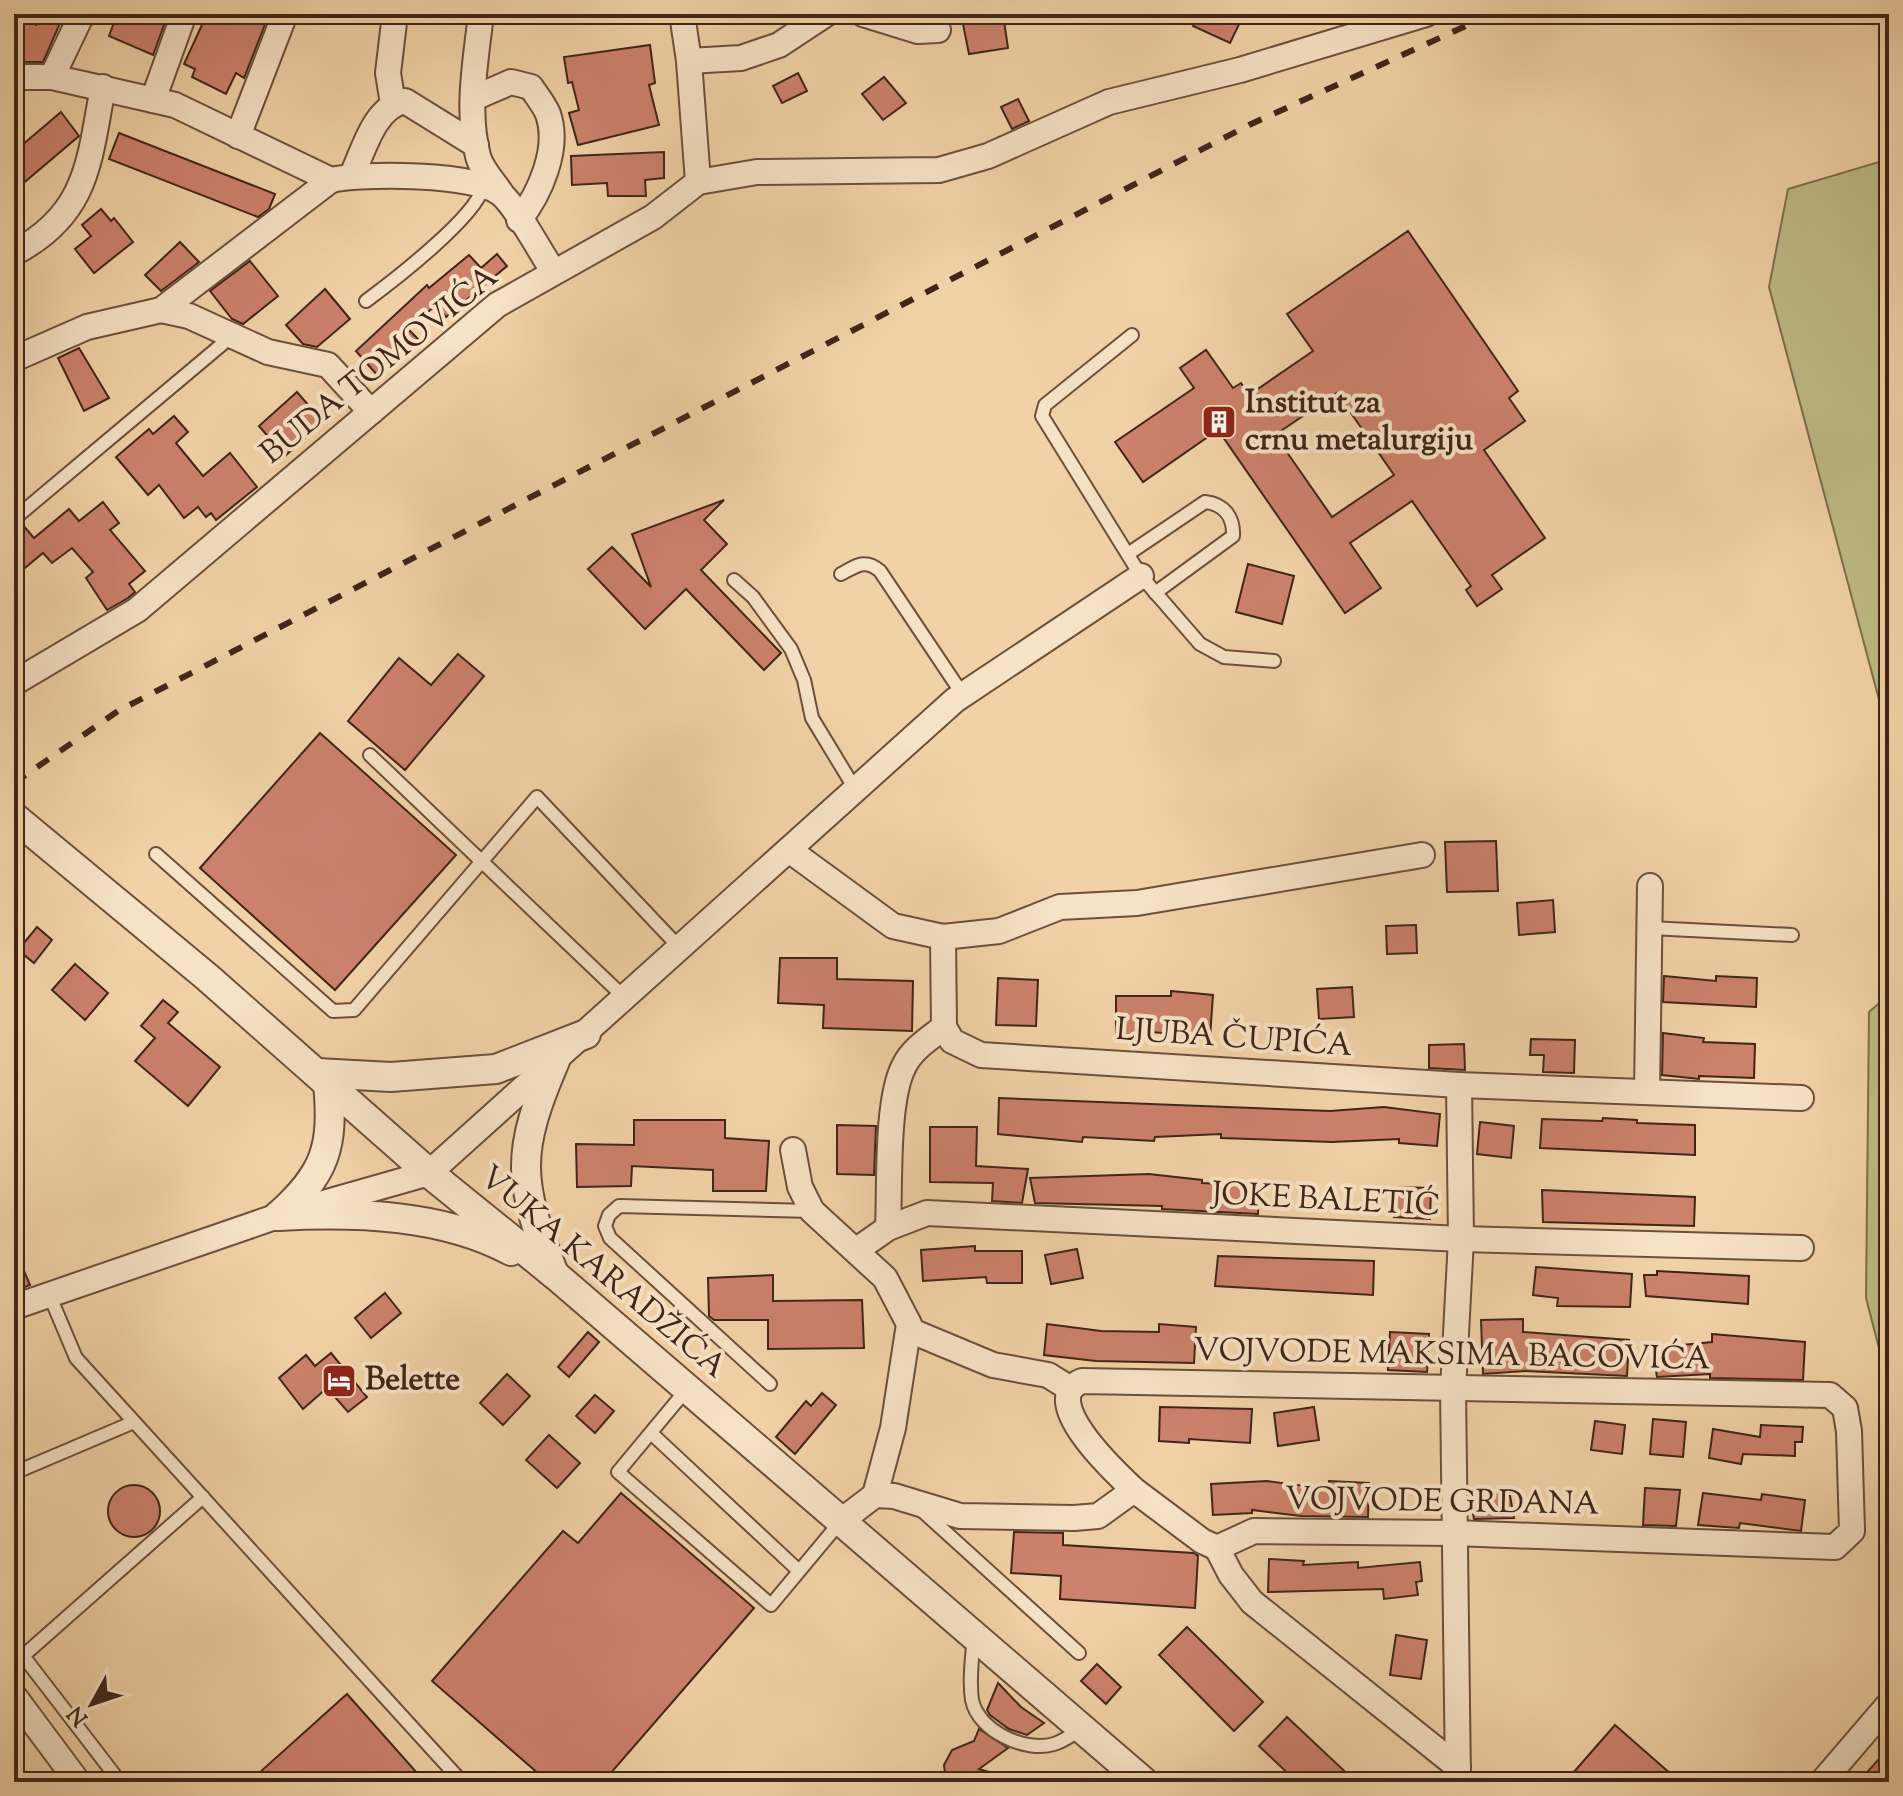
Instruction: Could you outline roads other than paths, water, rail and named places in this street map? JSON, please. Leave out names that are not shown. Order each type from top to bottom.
[{"type":"street","points":[[52,77],[82,14]]},
{"type":"street","points":[[153,100],[184,14]]},
{"type":"street","points":[[238,136],[285,14]]},
{"type":"street","points":[[393,104],[388,73],[395,14]]},
{"type":"street","points":[[481,14],[474,98],[478,159],[492,190],[519,220],[553,271]]},
{"type":"street","points":[[682,14],[689,61],[698,182],[757,172],[939,170],[988,156],[1109,102],[1240,70],[1426,14]]},
{"type":"street","points":[[689,61],[741,58],[779,45],[826,14]]},
{"type":"street","points":[[863,14],[918,31],[938,30]]},
{"type":"street","points":[[14,77],[52,77],[175,105],[238,136],[341,178],[461,180],[492,190]]},
{"type":"street","points":[[474,98],[511,82],[531,87],[549,116],[545,171],[534,202],[519,220]]},
{"type":"street","points":[[14,253],[36,242],[57,223],[80,192],[103,87]]},
{"type":"street","points":[[14,359],[87,327],[161,310],[341,178],[381,114],[393,104],[405,101],[476,145]]},
{"type":"street","name":"BUDA TOMOVIĆA","points":[[14,683],[137,610],[497,305],[653,217],[698,182]]},
{"type":"street","points":[[161,310],[189,316],[268,352],[328,365],[371,412]]},
{"type":"street","points":[[14,1307],[278,1216],[429,1173],[963,695],[1148,584]]},
{"type":"street","name":"VUKA KARADŽIĆA","points":[[14,817],[322,1078],[429,1173],[554,1274],[1144,1782]]},
{"type":"street","points":[[789,850],[893,926],[943,937],[999,931],[1060,907],[1137,903],[1422,855]]},
{"type":"street","points":[[1647,1092],[1650,886]]},
{"type":"street","points":[[888,1228],[895,1090],[904,1066],[915,1050],[944,1027],[943,937]]},
{"type":"street","name":"LJUBA ČUPIĆA","points":[[944,1027],[952,1041],[981,1055],[1459,1085],[1801,1098]]},
{"type":"street","points":[[278,1216],[307,1190],[323,1164],[332,1126],[322,1078],[391,1077],[496,1069],[586,1034]]},
{"type":"street","points":[[554,1274],[529,1209],[525,1148],[532,1113],[555,1061]]},
{"type":"street","points":[[1458,1774],[1453,1390],[1461,1239],[1459,1085]]},
{"type":"street","points":[[793,1150],[800,1187],[812,1211],[858,1249],[885,1278],[909,1330],[893,1428],[875,1495],[841,1521]]},
{"type":"street","points":[[278,1216],[338,1213],[445,1227],[497,1243],[554,1274]]},
{"type":"street","name":"JOKE BALETIĆ","points":[[858,1249],[888,1228],[927,1213],[1461,1239],[1801,1248]]},
{"type":"street","points":[[909,1330],[993,1365],[1048,1375],[1071,1386],[1070,1410],[1100,1457],[1134,1490],[1202,1541],[1217,1548],[1231,1575],[1252,1602],[1458,1774]]},
{"type":"street","name":"VOJVODE MAKSIMA BACOVIĆA","points":[[1071,1386],[1082,1381],[1830,1395]]},
{"type":"street","name":"VOJVODE GRDANA","points":[[1217,1548],[1254,1531],[1454,1533],[1835,1547],[1852,1531],[1849,1431],[1845,1408],[1830,1395]]},
{"type":"street","points":[[875,1495],[914,1502],[960,1516],[1074,1518],[1098,1516],[1134,1490]]},
{"type":"street","points":[[14,1696],[78,1782]]},
{"type":"street","points":[[1822,1782],[1889,1704]]},
{"type":"lane","points":[[366,301],[492,190]]},
{"type":"lane","points":[[1132,335],[1045,405],[1042,416],[1148,584],[1200,644],[1224,657],[1274,661]]},
{"type":"lane","points":[[14,519],[232,336]]},
{"type":"lane","points":[[1128,554],[1205,502],[1218,504],[1228,514],[1233,536],[1148,584]]},
{"type":"lane","points":[[841,574],[861,563],[872,564],[880,571],[963,695]]},
{"type":"lane","points":[[734,580],[753,597],[791,649],[804,680],[812,718],[855,789]]},
{"type":"lane","points":[[370,755],[625,998]]},
{"type":"lane","points":[[156,854],[333,1011],[354,1010],[537,797],[679,947]]},
{"type":"lane","points":[[1650,928],[1792,935]]},
{"type":"lane","points":[[770,1384],[610,1238],[605,1226],[609,1215],[619,1206],[812,1211]]},
{"type":"lane","points":[[49,1294],[76,1358],[462,1782]]},
{"type":"lane","points":[[687,1389],[618,1472],[771,1605],[841,1521]]},
{"type":"lane","points":[[14,1473],[134,1422]]},
{"type":"lane","points":[[651,1433],[799,1571]]},
{"type":"lane","points":[[23,1656],[203,1497]]},
{"type":"lane","points":[[914,1502],[930,1521],[1079,1653]]},
{"type":"lane","points":[[974,1636],[972,1701],[976,1712],[997,1732],[1020,1744],[1038,1746],[1054,1744],[1082,1729]]},
{"type":"lane","points":[[14,1644],[120,1782]]},
{"type":"railway","points":[[14,783],[118,711],[1249,125],[1492,14]]},
{"type":"place","name":"Institut za crnu metalurgiju","points":[[1219,422]]},
{"type":"place","name":"Belette","points":[[339,1381]]}]
